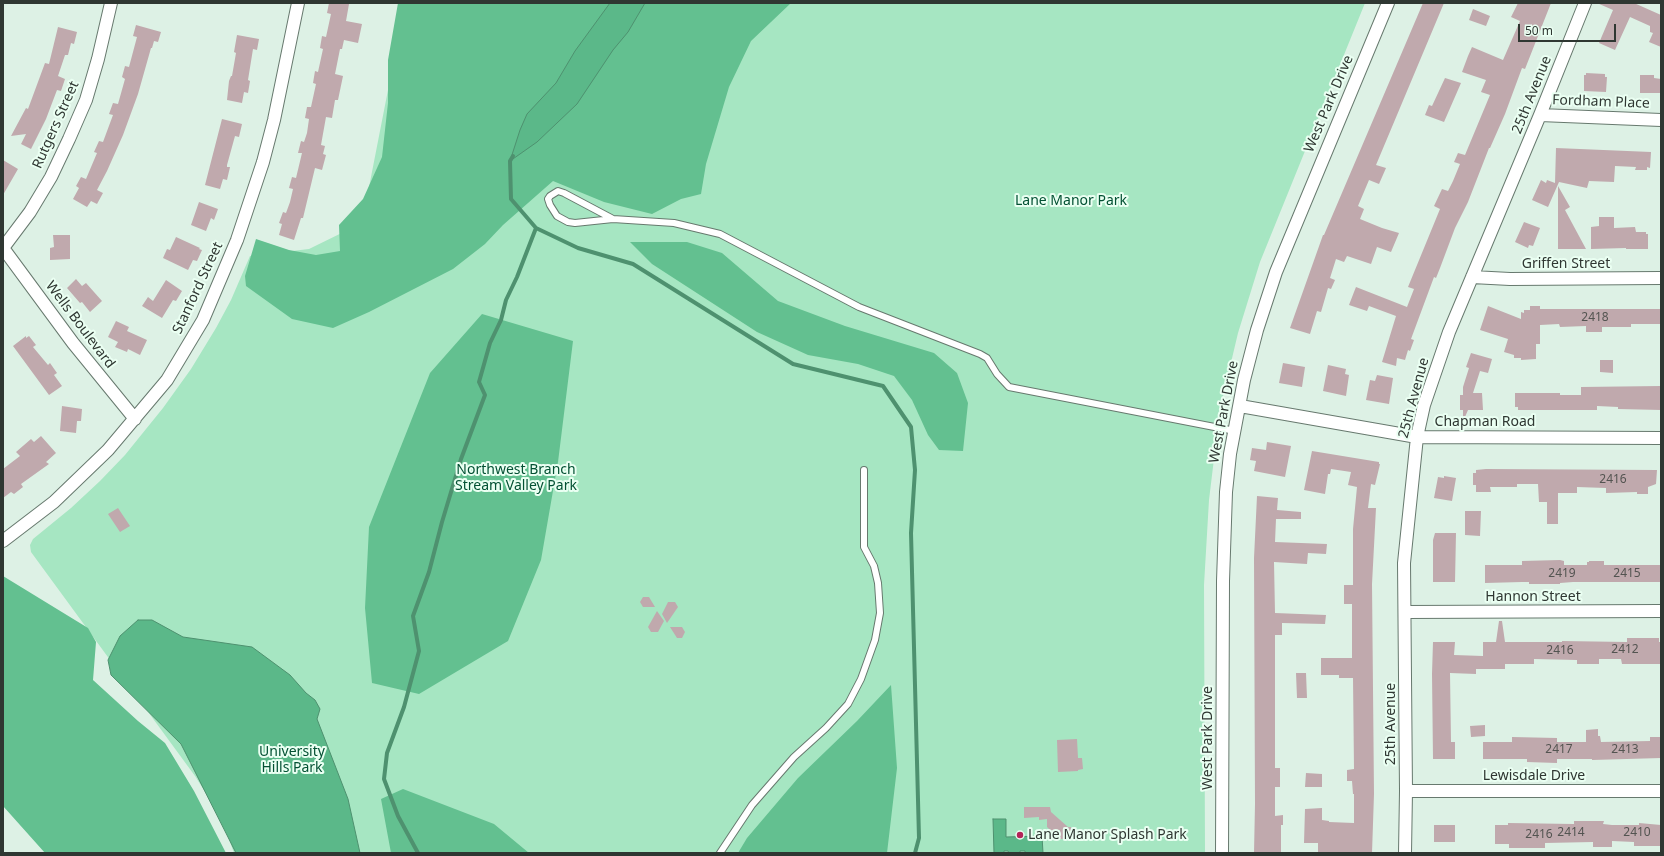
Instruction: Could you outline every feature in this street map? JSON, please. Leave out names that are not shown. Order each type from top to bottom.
[{"type":"street","name":"Rutgers Street","points":[[3,248],[30,212],[51,177],[69,139],[86,100],[98,60],[112,3]]},
{"type":"street","name":"Stanford Street","points":[[3,542],[48,507],[108,450],[167,380],[203,320],[237,240],[263,162],[274,120],[298,3]]},
{"type":"street","name":"West Park Drive","points":[[1222,853],[1223,581],[1226,492],[1230,454],[1257,330],[1276,272],[1388,3]]},
{"type":"street","name":"25th Avenue","points":[[1405,853],[1405,556],[1417,437],[1424,404],[1446,339],[1540,115],[1585,3]]},
{"type":"street","name":"Fordham Place","points":[[1540,115],[1661,120]]},
{"type":"street","name":"Wells Boulevard","points":[[3,248],[73,343],[135,419]]},
{"type":"street","name":"Griffen Street","points":[[1472,277],[1510,279],[1661,278]]},
{"type":"street","name":"Chapman Road","points":[[1240,406],[1417,437],[1661,438]]},
{"type":"street","name":"Hannon Street","points":[[1405,612],[1661,611]]},
{"type":"street","name":"Lewisdale Drive","points":[[1406,791],[1661,791]]},
{"type":"lane","points":[[614,219],[558,191],[548,199],[557,216],[568,222],[575,223],[614,219],[674,223],[720,234],[859,307],[980,354],[987,358],[997,374],[1008,387],[1235,431]]},
{"type":"lane","points":[[720,853],[752,805],[794,757],[826,728],[848,704],[861,679],[875,640],[880,613],[878,583],[874,566],[864,547],[864,470]]},
{"type":"green space","points":[[398,3],[791,3],[751,41],[729,87],[706,164],[701,194],[681,199],[652,214],[604,202],[553,181],[503,225],[485,244],[453,269],[369,312],[333,328],[292,319],[246,286],[245,276],[256,239],[289,250],[316,255],[340,251],[339,225],[363,199],[382,157],[388,103],[388,60]]},
{"type":"green space","points":[[405,3],[1365,3],[1260,262],[1238,333],[1220,409],[1209,500],[1204,585],[1205,853],[234,853],[226,831],[195,776],[31,552],[30,545],[33,539],[71,508],[100,481],[125,455],[163,408],[191,369],[216,328],[231,300],[250,256],[309,249],[362,223]]},
{"type":"green space","points":[[630,242],[687,242],[722,253],[778,301],[845,326],[934,353],[957,373],[968,403],[963,451],[939,450],[928,435],[912,400],[894,376],[858,364],[808,355],[757,332],[652,264]]},
{"type":"green space","name":"Northwest Branch Stream Valley Park","points":[[482,314],[573,341],[558,462],[541,560],[508,641],[419,694],[372,683],[365,608],[369,527],[430,373]]},
{"type":"green space","points":[[3,576],[88,628],[96,642],[93,680],[138,721],[165,743],[194,791],[226,853],[45,853],[3,806]]},
{"type":"green space","points":[[891,685],[897,768],[887,853],[738,853],[747,838],[798,778],[857,721]]},
{"type":"green space","points":[[403,789],[494,824],[529,853],[391,853],[381,799]]},
{"type":"shaded area","points":[[610,3],[645,3],[628,32],[613,50],[577,104],[537,142],[510,161],[527,114],[556,83],[575,51]]},
{"type":"shaded area","points":[[138,620],[152,620],[183,637],[252,647],[290,675],[306,693],[315,700],[320,709],[317,719],[348,799],[360,853],[236,853],[181,744],[111,675],[108,660],[120,636]]},
{"type":"shaded area","points":[[993,819],[1006,819],[1006,837],[1042,836],[1043,853],[1025,853],[1025,851],[1020,851],[1020,853],[1009,853],[1008,851],[1004,851],[1004,853],[994,853]]},
{"type":"building","points":[[329,3],[349,4],[346,21],[362,24],[358,43],[344,40],[342,49],[340,49],[335,74],[343,76],[338,100],[335,100],[332,118],[326,117],[321,145],[325,146],[323,154],[326,155],[322,170],[315,168],[303,218],[301,218],[294,240],[279,235],[282,224],[279,223],[283,212],[286,213],[290,202],[293,189],[289,188],[292,177],[296,178],[302,153],[298,153],[301,141],[304,142],[307,133],[309,119],[305,118],[307,107],[311,107],[316,84],[313,83],[315,71],[318,72],[323,49],[320,48],[322,36],[326,37],[331,14],[327,13]]},
{"type":"building","points":[[1423,3],[1444,3],[1376,165],[1386,168],[1379,184],[1369,180],[1358,206],[1364,209],[1360,219],[1399,233],[1391,252],[1377,247],[1371,264],[1347,256],[1344,262],[1336,259],[1330,278],[1335,280],[1331,289],[1328,288],[1321,312],[1317,311],[1310,334],[1290,328],[1323,235]]},
{"type":"building","points":[[1518,3],[1551,3],[1525,69],[1522,68],[1505,114],[1489,148],[1468,202],[1455,228],[1436,278],[1434,277],[1411,339],[1414,340],[1410,351],[1408,350],[1405,360],[1397,358],[1396,366],[1382,362],[1396,316],[1369,306],[1367,311],[1349,305],[1356,287],[1407,307],[1414,289],[1408,287],[1440,209],[1434,206],[1442,189],[1448,191],[1460,164],[1454,162],[1458,153],[1465,155],[1490,95],[1481,92],[1486,80],[1462,72],[1472,47],[1503,60],[1520,21],[1511,17]]},
{"type":"building","points":[[1597,3],[1634,3],[1661,15],[1661,47],[1649,42],[1653,33],[1650,32],[1650,26],[1630,17],[1615,50],[1599,43],[1613,10]]},
{"type":"building","points":[[1473,9],[1490,16],[1486,26],[1469,20]]},
{"type":"building","points":[[136,25],[161,32],[158,42],[154,41],[151,48],[138,94],[123,135],[97,190],[103,193],[97,204],[91,201],[87,207],[73,199],[79,188],[76,186],[81,177],[86,179],[97,153],[94,152],[99,141],[103,142],[113,115],[109,114],[113,103],[118,104],[125,79],[122,77],[125,66],[129,67],[137,37],[133,36]]},
{"type":"building","points":[[58,27],[77,32],[74,44],[71,43],[68,55],[65,55],[58,76],[65,79],[61,91],[57,90],[46,119],[31,149],[21,144],[26,134],[11,136],[26,108],[28,109],[45,63],[49,64]]},
{"type":"building","points":[[237,35],[259,39],[257,50],[253,49],[248,80],[250,81],[248,93],[244,92],[242,103],[227,100],[229,81],[232,76],[236,53],[234,52]]},
{"type":"building","points":[[1586,73],[1605,74],[1605,77],[1607,77],[1606,92],[1584,91],[1584,75],[1586,75]]},
{"type":"building","points":[[1640,75],[1654,75],[1654,78],[1661,79],[1661,93],[1640,93]]},
{"type":"building","points":[[1445,78],[1461,83],[1444,122],[1425,115],[1429,105],[1432,106]]},
{"type":"building","points":[[222,119],[242,124],[239,137],[235,136],[227,165],[227,167],[230,167],[227,180],[223,179],[220,189],[205,185]]},
{"type":"building","points":[[1556,148],[1651,152],[1650,168],[1647,167],[1647,170],[1635,170],[1636,167],[1615,166],[1614,182],[1589,181],[1587,188],[1559,182],[1548,207],[1532,200],[1541,180],[1546,183],[1547,180],[1555,183]]},
{"type":"building","points":[[3,160],[18,169],[3,195]]},
{"type":"building","points":[[1558,186],[1570,207],[1565,210],[1586,249],[1558,249]]},
{"type":"building","points":[[199,202],[218,209],[214,220],[211,218],[206,231],[191,225]]},
{"type":"building","points":[[1599,217],[1614,217],[1614,228],[1635,227],[1636,232],[1646,232],[1646,234],[1648,234],[1648,249],[1591,249],[1591,227],[1599,226]]},
{"type":"building","points":[[1524,222],[1540,228],[1533,246],[1529,245],[1528,248],[1515,242]]},
{"type":"building","points":[[53,235],[70,235],[70,259],[50,260],[50,248],[54,247]]},
{"type":"building","points":[[176,237],[202,250],[197,261],[193,260],[188,270],[163,258],[167,249],[170,250]]},
{"type":"building","points":[[76,279],[82,286],[86,283],[102,301],[90,312],[67,288]]},
{"type":"building","points":[[166,280],[182,291],[176,301],[173,300],[162,318],[142,306],[148,297],[153,301]]},
{"type":"building","points":[[1488,306],[1521,319],[1521,312],[1524,313],[1524,310],[1530,310],[1530,306],[1540,306],[1540,309],[1661,309],[1661,324],[1631,324],[1631,327],[1602,327],[1602,332],[1586,332],[1586,326],[1560,327],[1559,324],[1540,325],[1540,344],[1536,344],[1536,359],[1521,360],[1521,358],[1514,358],[1514,355],[1504,352],[1508,339],[1480,330]]},
{"type":"building","points":[[116,321],[129,327],[127,331],[147,340],[140,355],[128,349],[127,352],[115,347],[118,342],[108,337]]},
{"type":"building","points":[[26,336],[26,338],[29,336],[36,345],[33,347],[48,365],[50,363],[57,373],[54,375],[62,386],[49,395],[13,346]]},
{"type":"building","points":[[1471,353],[1492,359],[1488,373],[1480,371],[1473,393],[1482,393],[1483,410],[1468,410],[1465,417],[1463,417],[1463,410],[1460,410],[1460,395],[1463,395],[1463,387],[1469,368],[1466,367]]},
{"type":"building","points":[[1600,360],[1613,360],[1613,373],[1600,372]]},
{"type":"building","points":[[1283,363],[1305,367],[1302,387],[1279,383]]},
{"type":"building","points":[[1328,365],[1346,369],[1345,374],[1349,375],[1346,396],[1323,391]]},
{"type":"building","points":[[1377,375],[1393,378],[1389,404],[1366,400],[1370,380],[1375,381]]},
{"type":"building","points":[[1661,386],[1661,410],[1618,409],[1618,407],[1597,406],[1597,410],[1518,410],[1518,407],[1515,407],[1515,393],[1560,393],[1560,395],[1581,395],[1581,387]]},
{"type":"building","points":[[62,406],[82,409],[81,421],[77,421],[76,433],[60,431]]},
{"type":"building","points":[[41,436],[56,453],[46,462],[49,464],[21,484],[23,487],[14,494],[11,492],[3,498],[3,469],[20,456],[16,452],[31,439],[34,442]]},
{"type":"building","points":[[1267,442],[1291,446],[1285,477],[1254,471],[1256,461],[1250,460],[1252,448],[1266,450]]},
{"type":"building","points":[[1312,451],[1379,462],[1380,464],[1375,485],[1371,484],[1368,508],[1376,508],[1372,584],[1374,794],[1372,853],[1318,853],[1318,843],[1304,843],[1305,809],[1322,808],[1322,820],[1329,822],[1354,823],[1354,794],[1352,781],[1347,781],[1347,770],[1354,769],[1353,678],[1339,678],[1339,675],[1321,675],[1321,658],[1352,658],[1352,604],[1344,604],[1344,585],[1353,585],[1353,529],[1357,487],[1348,485],[1351,472],[1331,469],[1330,474],[1328,474],[1325,494],[1304,490]]},
{"type":"building","points":[[1476,470],[1657,470],[1656,484],[1648,487],[1648,494],[1637,494],[1637,492],[1606,493],[1606,488],[1577,487],[1577,493],[1558,493],[1558,524],[1547,524],[1547,502],[1539,502],[1538,484],[1517,484],[1517,487],[1490,487],[1491,492],[1476,492],[1476,485],[1473,485],[1473,473],[1476,473]]},
{"type":"building","points":[[1444,476],[1456,478],[1452,501],[1434,498],[1438,477],[1444,478]]},
{"type":"building","points":[[1257,496],[1278,498],[1277,510],[1301,512],[1301,519],[1276,519],[1275,542],[1327,544],[1326,554],[1308,553],[1307,564],[1274,562],[1275,613],[1326,615],[1325,624],[1282,623],[1282,635],[1275,635],[1275,768],[1280,768],[1280,787],[1275,787],[1275,816],[1283,815],[1283,825],[1281,825],[1281,853],[1254,853],[1254,558]]},
{"type":"building","points":[[118,508],[130,526],[120,532],[108,514]]},
{"type":"building","points":[[1465,511],[1481,511],[1480,536],[1465,535]]},
{"type":"building","points":[[1435,533],[1456,533],[1455,582],[1433,582],[1433,540]]},
{"type":"building","points":[[1522,561],[1564,561],[1564,565],[1587,565],[1587,562],[1589,561],[1604,561],[1604,565],[1661,565],[1661,582],[1573,582],[1560,584],[1529,584],[1529,582],[1485,583],[1485,565],[1522,565]]},
{"type":"building","points":[[643,597],[649,597],[655,607],[643,607],[640,602]]},
{"type":"building","points":[[668,602],[675,602],[678,607],[667,623],[662,614]]},
{"type":"building","points":[[657,611],[664,621],[658,632],[651,632],[648,627]]},
{"type":"building","points":[[1499,621],[1502,621],[1505,642],[1627,642],[1627,638],[1659,638],[1659,642],[1661,642],[1661,664],[1622,664],[1621,659],[1599,659],[1599,664],[1577,664],[1577,660],[1534,659],[1534,664],[1505,664],[1505,669],[1476,669],[1476,674],[1450,673],[1451,742],[1455,742],[1455,759],[1433,759],[1433,642],[1455,642],[1454,655],[1483,656],[1483,642],[1496,642]]},
{"type":"building","points":[[670,627],[682,627],[685,632],[682,638],[677,638]]},
{"type":"building","points":[[1296,673],[1306,673],[1307,698],[1297,698]]},
{"type":"building","points":[[1485,725],[1485,736],[1471,737],[1470,726]]},
{"type":"building","points":[[1598,729],[1598,736],[1600,736],[1601,742],[1650,741],[1650,737],[1661,737],[1661,758],[1592,760],[1557,759],[1557,763],[1527,762],[1527,759],[1483,759],[1483,742],[1512,742],[1512,737],[1557,738],[1557,742],[1586,742],[1586,730]]},
{"type":"building","points":[[1077,739],[1078,758],[1082,758],[1083,769],[1078,771],[1058,772],[1057,740]]},
{"type":"building","points":[[1306,773],[1322,774],[1322,787],[1305,787]]},
{"type":"building","points":[[1024,807],[1050,807],[1051,812],[1068,827],[1071,827],[1071,839],[1060,839],[1060,830],[1051,831],[1047,827],[1047,819],[1039,820],[1039,817],[1024,818]]},
{"type":"building","points":[[1574,821],[1604,821],[1603,824],[1612,825],[1639,825],[1639,823],[1661,825],[1661,846],[1634,846],[1634,842],[1612,841],[1612,847],[1593,847],[1593,842],[1545,843],[1545,848],[1509,848],[1509,844],[1495,844],[1495,825],[1508,825],[1508,823],[1574,824]]},
{"type":"building","points":[[1434,825],[1455,825],[1455,842],[1434,842]]},
{"type":"waterway","points":[[513,156],[510,161],[511,199],[536,228],[578,248],[633,264],[793,364],[883,386],[911,427],[915,470],[911,533],[919,838],[915,853]]},
{"type":"waterway","points":[[418,853],[398,816],[384,779],[387,753],[404,707],[419,651],[413,616],[429,572],[461,459],[485,395],[479,382],[490,343],[501,320],[506,300],[517,277],[536,228]]},
{"type":"place","name":"Lane Manor Splash Park","points":[[1020,835]]},
{"type":"park label","name":"Lane Manor Park","points":[[1071,201]]},
{"type":"park label","name":"University Hills Park","points":[[292,760]]}]
